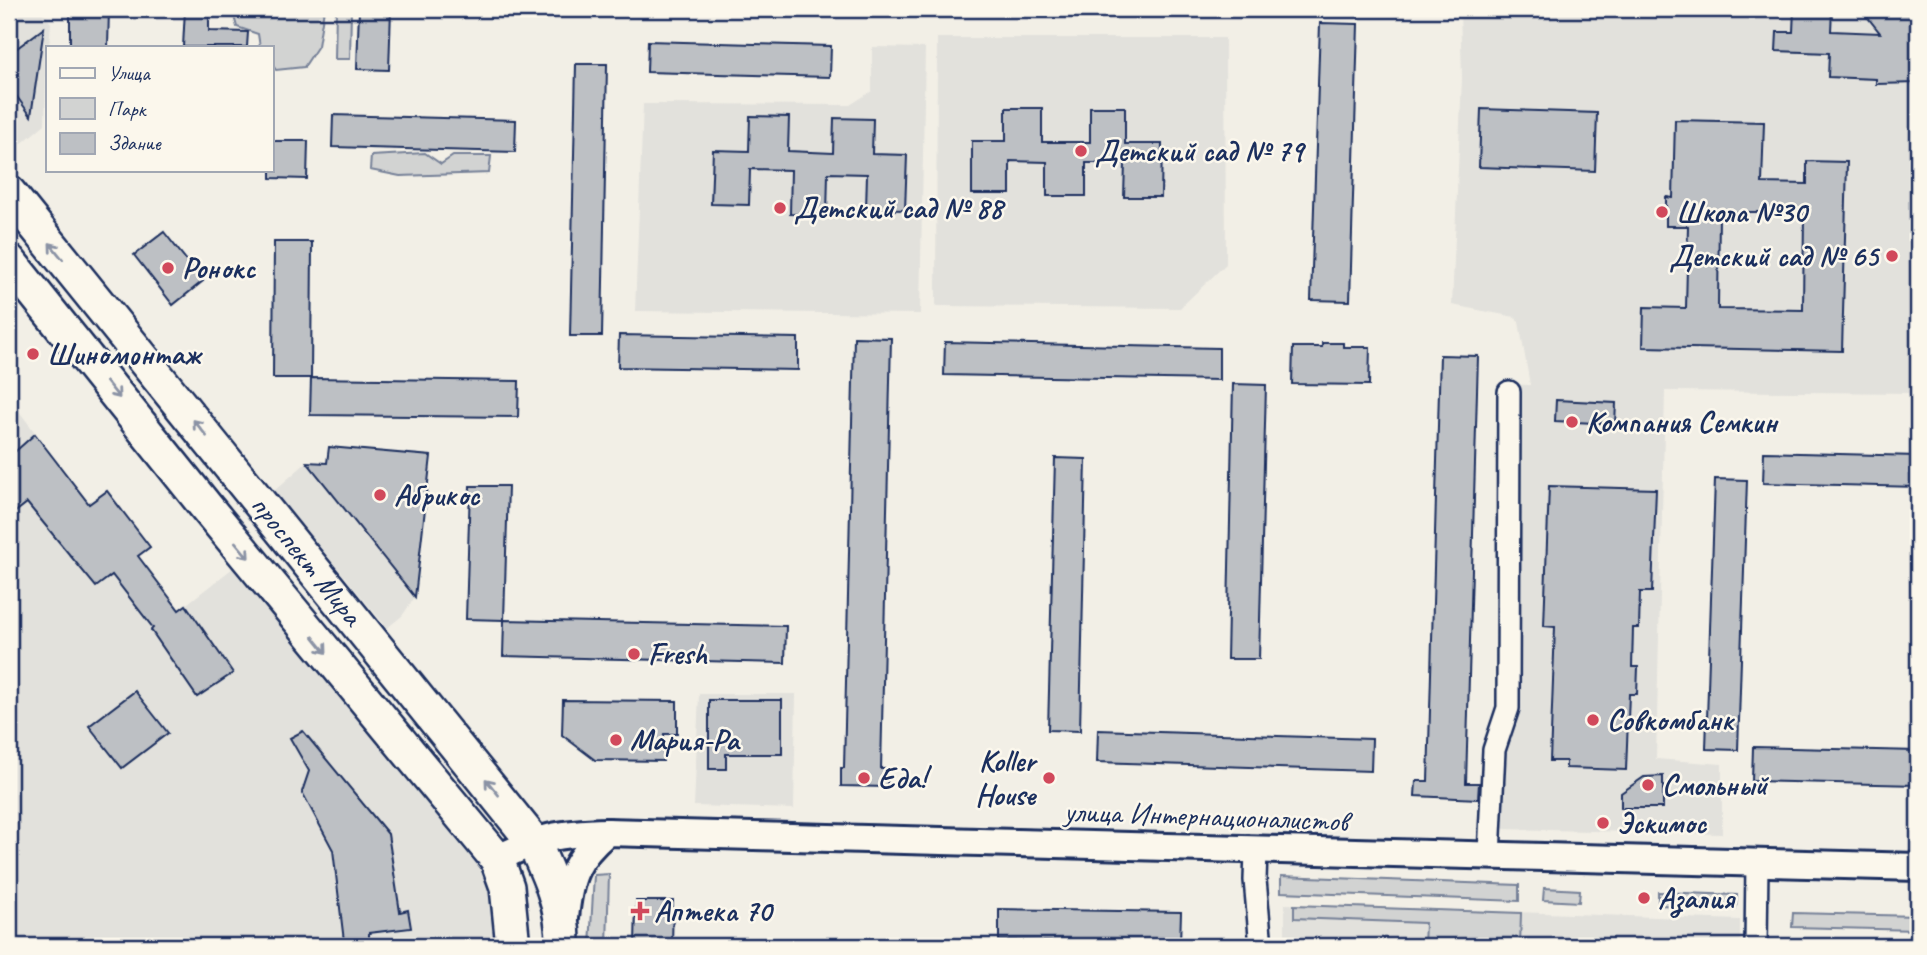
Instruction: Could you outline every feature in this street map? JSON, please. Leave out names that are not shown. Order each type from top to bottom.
[{"type":"main road","name":"проспект Мира","points":[[9,193],[533,841],[552,880],[564,936]]},
{"type":"main road","name":"проспект Мира","points":[[9,261],[207,508],[496,859],[507,887],[513,946]]},
{"type":"main road","points":[[207,508],[243,481]]},
{"type":"main road","points":[[276,592],[311,564]]},
{"type":"street","points":[[1489,856],[1494,750],[1508,708],[1508,392]]},
{"type":"street","points":[[564,936],[567,891],[574,869],[588,849],[607,832]]},
{"type":"street","name":"улица Интернационалистов","points":[[496,859],[533,841],[572,833],[607,832],[1918,867]]},
{"type":"street","points":[[1256,851],[1255,880],[1261,946]]},
{"type":"street","points":[[1756,946],[1757,862]]},
{"type":"shaded area","points":[[9,9],[40,9],[51,23],[49,46],[46,46],[45,124],[9,154]]},
{"type":"shaded area","points":[[1460,9],[1918,9],[1918,393],[1665,391],[1656,759],[1722,764],[1722,834],[1500,829],[1497,384],[1530,385],[1519,322],[1515,317],[1452,305],[1462,78]]},
{"type":"shaded area","name":"Детский сад № 79","points":[[937,38],[1225,38],[1226,264],[1180,308],[936,306]]},
{"type":"shaded area","name":"Детский сад № 88","points":[[872,47],[925,48],[920,314],[635,311],[643,104],[850,105],[872,91]]},
{"type":"shaded area","points":[[9,398],[89,504],[107,491],[150,547],[138,556],[179,610],[233,568],[462,842],[488,879],[496,928],[495,946],[9,946]]},
{"type":"shaded area","points":[[329,447],[431,456],[415,597],[402,616],[387,628],[274,491],[307,462],[327,463]]},
{"type":"shaded area","points":[[699,694],[796,694],[794,809],[694,806]]},
{"type":"shaded area","points":[[1285,904],[1740,920],[1740,946],[1299,946],[1299,936],[1285,936]]},
{"type":"green space","points":[[232,9],[324,9],[318,46],[304,67],[276,70],[273,66],[273,46],[260,46],[258,34],[237,27]]},
{"type":"green space","points":[[336,9],[351,9],[350,59],[335,59]]},
{"type":"green space","points":[[425,153],[441,164],[453,156],[491,156],[489,173],[400,176],[370,170],[371,156]]},
{"type":"green space","points":[[609,874],[607,946],[590,946],[594,875]]},
{"type":"green space","points":[[1281,876],[1519,885],[1519,901],[1281,892]]},
{"type":"green space","points":[[1544,888],[1580,890],[1579,902],[1543,900]]},
{"type":"green space","points":[[1658,892],[1737,895],[1736,908],[1658,905]]},
{"type":"green space","points":[[1294,905],[1521,913],[1520,946],[1506,946],[1505,940],[1443,940],[1442,946],[1424,946],[1425,923],[1294,918]]},
{"type":"green space","points":[[1793,913],[1918,916],[1918,930],[1792,927]]},
{"type":"building","points":[[70,9],[109,9],[108,46],[70,46]]},
{"type":"building","points":[[185,9],[209,9],[209,31],[248,32],[247,46],[183,46]]},
{"type":"building","points":[[359,9],[391,9],[389,70],[357,69]]},
{"type":"building","points":[[1794,9],[1832,9],[1831,31],[1880,33],[1861,9],[1918,9],[1918,83],[1876,84],[1876,79],[1828,77],[1829,53],[1776,51],[1777,32],[1793,32]]},
{"type":"building","points":[[1320,23],[1358,24],[1350,301],[1311,300]]},
{"type":"building","points":[[44,28],[31,116],[9,86],[9,54]]},
{"type":"building","points":[[648,41],[831,46],[830,77],[647,72]]},
{"type":"building","points":[[576,64],[607,64],[602,336],[570,336]]},
{"type":"building","points":[[1090,107],[1125,107],[1125,144],[1162,144],[1161,197],[1124,197],[1125,163],[1086,163],[1086,196],[1047,196],[1047,162],[1010,161],[1010,194],[972,194],[972,141],[1006,141],[1006,108],[1042,108],[1042,142],[1090,142]]},
{"type":"building","points":[[1481,109],[1597,113],[1595,171],[1479,167]]},
{"type":"building","points":[[333,115],[516,120],[515,152],[332,147]]},
{"type":"building","points":[[750,116],[789,117],[788,151],[833,153],[834,118],[873,119],[872,154],[907,155],[905,210],[866,209],[867,174],[828,173],[827,215],[790,214],[791,170],[750,169],[749,205],[711,204],[713,150],[749,151]]},
{"type":"building","points":[[1675,120],[1764,122],[1762,183],[1807,184],[1807,161],[1847,162],[1842,351],[1643,347],[1644,307],[1686,308],[1688,226],[1666,226],[1666,197],[1673,198]],"holes":[[[1719,212],[1804,212],[1803,310],[1718,309]]]},
{"type":"building","points":[[273,141],[308,141],[307,179],[271,178]]},
{"type":"building","name":"Ронокс","points":[[164,232],[203,281],[173,305],[134,255]]},
{"type":"building","points":[[274,242],[312,242],[311,378],[273,378]]},
{"type":"building","points":[[619,335],[798,338],[798,370],[618,367]]},
{"type":"building","points":[[854,337],[891,338],[881,769],[888,769],[887,787],[841,786],[841,768],[844,768]]},
{"type":"building","points":[[945,342],[1219,348],[1219,380],[944,375]]},
{"type":"building","points":[[1322,343],[1343,343],[1343,347],[1370,347],[1369,385],[1292,384],[1293,347],[1322,347]]},
{"type":"building","points":[[1440,355],[1478,356],[1466,783],[1479,783],[1478,799],[1415,796],[1416,781],[1428,781]]},
{"type":"building","points":[[311,378],[519,381],[518,417],[310,415]]},
{"type":"building","points":[[1233,384],[1266,385],[1259,659],[1227,659]]},
{"type":"building","points":[[1556,400],[1616,403],[1615,424],[1555,421]]},
{"type":"building","points":[[35,434],[89,504],[107,491],[150,547],[138,556],[179,610],[186,605],[233,673],[197,697],[151,630],[153,628],[112,575],[96,587],[27,503],[9,517],[9,457]]},
{"type":"building","name":"Абрикос","points":[[329,447],[431,456],[415,597],[307,462],[327,463]]},
{"type":"building","points":[[1764,452],[1918,456],[1918,487],[1763,483]]},
{"type":"building","points":[[1055,458],[1086,459],[1080,731],[1048,730]]},
{"type":"building","points":[[1715,479],[1747,480],[1738,750],[1706,749]]},
{"type":"building","points":[[470,486],[508,486],[504,620],[466,619]]},
{"type":"building","points":[[1549,486],[1656,489],[1652,592],[1640,592],[1639,628],[1633,628],[1632,667],[1638,667],[1637,694],[1629,694],[1626,770],[1566,768],[1566,761],[1550,761],[1555,627],[1544,626]]},
{"type":"building","points":[[504,620],[786,626],[785,663],[503,656]]},
{"type":"building","points":[[135,691],[168,733],[122,768],[89,726]]},
{"type":"building","points":[[563,700],[677,701],[677,734],[664,734],[663,761],[595,760],[562,735]]},
{"type":"building","points":[[709,700],[782,700],[782,754],[726,754],[726,769],[709,769]]},
{"type":"building","points":[[1098,730],[1372,739],[1371,771],[1097,762]]},
{"type":"building","points":[[303,731],[388,834],[400,912],[408,910],[411,928],[369,933],[369,940],[344,941],[333,850],[302,792],[309,771],[290,738]]},
{"type":"building","points":[[1753,747],[1918,751],[1918,785],[1752,781]]},
{"type":"building","name":"Смольный","points":[[1663,776],[1663,808],[1621,808],[1621,793],[1644,777]]},
{"type":"building","points":[[636,901],[673,901],[672,946],[635,946]]},
{"type":"building","points":[[999,909],[1181,912],[1180,944],[999,940]]},
{"type":"place","name":"Детский сад № 79","points":[[1081,151]]},
{"type":"place","name":"Детский сад № 88","points":[[780,208]]},
{"type":"place","name":"Школа №30","points":[[1662,212]]},
{"type":"place","name":"Детский сад № 65","points":[[1892,256]]},
{"type":"place","name":"Ронокс","points":[[168,268]]},
{"type":"place","name":"Шиномонтаж","points":[[33,354]]},
{"type":"place","name":"Компания Семкин","points":[[1572,422]]},
{"type":"place","name":"Абрикос","points":[[380,495]]},
{"type":"place","name":"Fresh","points":[[634,654]]},
{"type":"place","name":"Совкомбанк","points":[[1593,720]]},
{"type":"place","name":"Мария-Ра","points":[[616,740]]},
{"type":"place","name":"Еда!","points":[[864,778]]},
{"type":"place","name":"Koller House","points":[[1049,778]]},
{"type":"place","name":"Смольный","points":[[1648,785]]},
{"type":"place","name":"Эскимос","points":[[1603,823]]},
{"type":"place","name":"Азалия","points":[[1644,898]]},
{"type":"place","name":"Аптека 70","points":[[640,911]]}]
